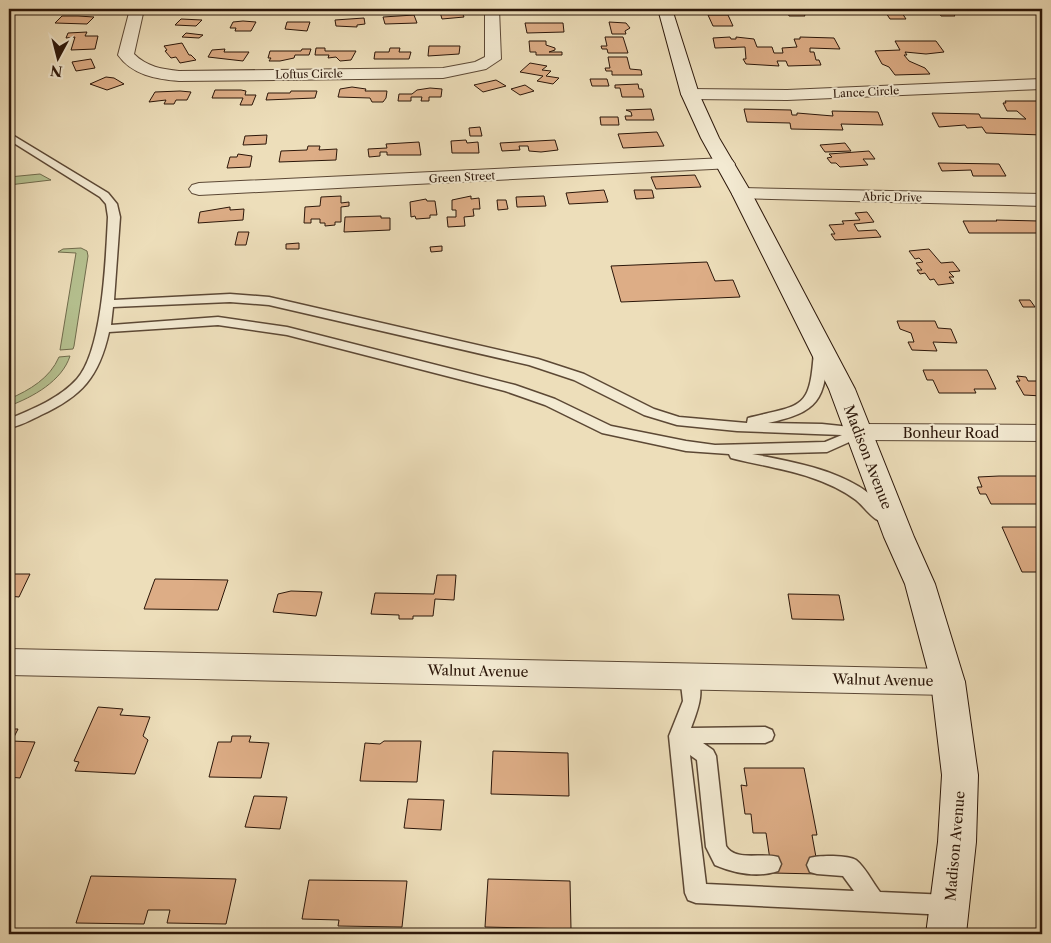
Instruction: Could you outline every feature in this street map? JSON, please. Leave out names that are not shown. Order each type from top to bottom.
[{"type":"street","name":"Loftus Circle","points":[[137,9],[126,55],[137,66],[147,70],[179,76],[443,73],[470,69],[493,59],[492,9]]},
{"type":"street","name":"Madison Avenue","points":[[665,9],[690,94],[821,346],[860,432],[899,537],[920,584],[948,682],[960,774],[957,842],[948,919]]},
{"type":"street","name":"Lance Circle","points":[[690,94],[787,95],[1042,84]]},
{"type":"street","name":"Green Street","points":[[199,189],[725,164]]},
{"type":"street","name":"Abric Drive","points":[[742,194],[1042,200]]},
{"type":"street","name":"Bonheur Road","points":[[860,432],[1042,433]]},
{"type":"street","name":"Walnut Avenue","points":[[9,662],[948,682]]},
{"type":"lane","points":[[9,136],[95,188],[111,204],[114,217],[104,329],[99,353],[84,380],[55,402],[9,424]]},
{"type":"lane","points":[[106,304],[230,298],[297,307],[533,362],[579,377],[649,412],[677,421],[706,425],[822,428],[860,432]]},
{"type":"lane","points":[[104,329],[188,322],[218,322],[287,331],[510,388],[550,402],[607,430],[664,443],[715,450],[839,481],[874,505],[899,537]]},
{"type":"lane","points":[[706,425],[756,420],[793,412],[816,391],[821,346]]},
{"type":"lane","points":[[715,450],[827,447],[860,432]]},
{"type":"lane","points":[[689,676],[692,701],[678,736],[696,893],[874,901],[948,919]]},
{"type":"lane","points":[[678,736],[764,736]]},
{"type":"lane","points":[[678,736],[706,756],[716,847],[722,858],[737,864],[771,864]]},
{"type":"lane","points":[[817,865],[849,867],[874,901]]},
{"type":"green space","points":[[40,174],[51,180],[9,185],[9,177]]},
{"type":"green space","points":[[81,248],[87,251],[88,256],[74,346],[73,349],[60,350],[76,253],[58,252],[63,249]]},
{"type":"green space","points":[[70,356],[60,373],[46,387],[28,398],[9,406],[9,399],[24,392],[45,377],[59,357]]},
{"type":"building","points":[[461,10],[464,17],[442,19],[440,12]]},
{"type":"building","points":[[787,10],[802,10],[805,16],[789,16]]},
{"type":"building","points":[[937,10],[950,10],[955,16],[941,16]]},
{"type":"building","points":[[886,13],[902,13],[906,19],[890,19]]},
{"type":"building","points":[[414,15],[417,23],[385,24],[383,17]]},
{"type":"building","points":[[708,15],[728,15],[733,26],[713,26]]},
{"type":"building","points":[[62,16],[94,17],[87,24],[55,23]]},
{"type":"building","points":[[364,18],[365,24],[357,25],[357,27],[336,26],[335,20]]},
{"type":"building","points":[[181,19],[202,20],[196,26],[175,25]]},
{"type":"building","points":[[233,22],[256,22],[251,31],[235,31],[236,28],[230,28]]},
{"type":"building","points":[[287,22],[310,22],[307,31],[285,29]]},
{"type":"building","points":[[609,22],[626,23],[630,28],[625,31],[626,34],[612,34]]},
{"type":"building","points":[[525,23],[563,23],[564,32],[527,33]]},
{"type":"building","points":[[87,32],[85,36],[98,36],[95,49],[71,50],[75,37],[66,38],[68,33]]},
{"type":"building","points":[[186,33],[203,35],[199,38],[182,37]]},
{"type":"building","points":[[605,37],[623,37],[628,53],[608,53],[607,49],[602,49],[601,46],[607,46]]},
{"type":"building","points":[[730,37],[731,39],[736,39],[736,37],[754,39],[757,47],[772,47],[774,53],[783,53],[782,48],[797,47],[794,39],[800,39],[800,37],[834,38],[840,49],[810,48],[810,52],[814,52],[816,60],[819,60],[821,65],[788,66],[786,61],[777,61],[779,66],[746,64],[743,59],[746,59],[745,47],[715,48],[713,38]]},
{"type":"building","points":[[529,41],[546,41],[546,45],[555,48],[555,50],[549,52],[562,52],[562,55],[536,55],[536,52],[530,52]]},
{"type":"building","points":[[895,41],[936,41],[944,52],[926,54],[905,52],[907,55],[904,55],[909,61],[925,68],[930,74],[895,75],[889,67],[882,64],[875,51],[900,50]]},
{"type":"building","points":[[182,43],[189,55],[196,60],[180,63],[176,57],[171,58],[165,51],[167,50],[164,46]]},
{"type":"building","points":[[429,46],[460,46],[459,54],[428,56]]},
{"type":"building","points":[[316,48],[325,48],[325,51],[356,51],[351,60],[340,61],[336,57],[328,58],[329,55],[315,55]]},
{"type":"building","points":[[390,48],[400,48],[399,52],[411,52],[409,59],[374,59],[375,52],[389,52]]},
{"type":"building","points":[[225,49],[224,52],[249,52],[243,61],[208,57],[212,50]]},
{"type":"building","points":[[302,49],[311,49],[309,55],[295,55],[294,58],[280,61],[269,61],[271,58],[268,58],[270,51],[301,51]]},
{"type":"building","points":[[608,57],[627,57],[630,69],[641,70],[642,75],[612,75],[612,71],[606,71],[605,68],[610,68]]},
{"type":"building","points":[[91,59],[95,68],[76,71],[72,62]]},
{"type":"building","points":[[530,63],[547,66],[542,70],[551,71],[546,76],[559,78],[553,84],[537,81],[543,76],[520,72]]},
{"type":"building","points":[[106,77],[114,78],[124,84],[107,90],[90,84]]},
{"type":"building","points":[[590,79],[607,79],[609,86],[592,86]]},
{"type":"building","points":[[496,80],[506,86],[483,92],[474,85]]},
{"type":"building","points":[[638,84],[639,89],[642,89],[644,97],[622,97],[620,88],[615,88],[615,85]]},
{"type":"building","points":[[525,85],[534,91],[520,95],[511,89]]},
{"type":"building","points":[[352,87],[366,89],[365,91],[387,91],[386,98],[383,102],[372,102],[370,98],[338,97],[340,89]]},
{"type":"building","points":[[442,89],[441,97],[429,97],[429,101],[421,101],[422,97],[411,97],[411,101],[398,101],[399,94],[412,94],[417,90]]},
{"type":"building","points":[[215,90],[241,90],[246,91],[245,95],[256,95],[252,105],[240,105],[243,98],[212,98]]},
{"type":"building","points":[[291,91],[317,91],[315,98],[266,100],[268,93],[290,93]]},
{"type":"building","points":[[155,92],[191,92],[187,100],[176,100],[174,104],[164,104],[166,100],[149,102]]},
{"type":"building","points":[[1005,101],[1039,101],[1042,105],[1042,135],[986,133],[982,127],[967,128],[965,125],[939,127],[932,113],[979,114],[981,118],[1026,119],[1017,111],[1007,111],[1003,103],[1006,103]]},
{"type":"building","points":[[651,109],[654,120],[626,120],[625,116],[632,116],[631,112],[626,110]]},
{"type":"building","points":[[744,109],[791,110],[792,115],[797,115],[797,113],[833,116],[832,111],[878,112],[883,125],[841,124],[843,130],[791,129],[790,123],[747,122]]},
{"type":"building","points":[[600,117],[618,117],[619,125],[601,125]]},
{"type":"building","points":[[480,127],[482,136],[470,136],[469,128]]},
{"type":"building","points":[[657,132],[664,146],[623,148],[618,134]]},
{"type":"building","points":[[267,135],[266,144],[243,145],[245,136]]},
{"type":"building","points":[[466,140],[467,143],[478,142],[479,153],[452,153],[451,141]]},
{"type":"building","points":[[555,140],[558,150],[541,152],[529,151],[528,146],[519,146],[520,150],[502,151],[500,143]]},
{"type":"building","points":[[419,142],[421,155],[387,155],[387,152],[380,152],[380,156],[369,157],[368,149],[387,148],[386,144]]},
{"type":"building","points":[[845,143],[851,151],[825,152],[820,145]]},
{"type":"building","points":[[308,146],[320,146],[319,150],[337,149],[336,160],[279,162],[281,151],[307,150]]},
{"type":"building","points":[[869,151],[875,159],[863,159],[868,165],[840,167],[836,163],[831,163],[827,158],[832,157],[829,154]]},
{"type":"building","points":[[238,154],[252,156],[250,167],[227,168],[230,157],[237,157]]},
{"type":"building","points":[[938,163],[999,164],[1006,176],[973,176],[971,170],[942,171]]},
{"type":"building","points":[[695,175],[701,187],[656,189],[651,177]]},
{"type":"building","points":[[604,190],[608,202],[569,204],[566,193]]},
{"type":"building","points":[[634,190],[652,190],[654,198],[636,199]]},
{"type":"building","points":[[341,196],[341,203],[349,202],[349,206],[341,207],[341,222],[325,226],[325,223],[320,223],[320,219],[311,219],[311,223],[304,223],[305,207],[320,206],[321,197]]},
{"type":"building","points":[[471,196],[471,199],[479,198],[480,209],[473,209],[474,216],[464,217],[465,226],[448,227],[447,217],[456,217],[456,210],[452,210],[452,200]]},
{"type":"building","points":[[544,196],[546,206],[517,207],[516,197]]},
{"type":"building","points":[[426,199],[427,201],[435,201],[437,215],[430,215],[430,218],[416,219],[415,216],[411,217],[410,202]]},
{"type":"building","points":[[497,200],[506,200],[508,209],[498,210]]},
{"type":"building","points":[[230,207],[230,210],[244,209],[243,220],[198,223],[200,212]]},
{"type":"building","points":[[867,212],[874,222],[854,224],[858,231],[876,230],[881,237],[835,240],[831,234],[835,234],[829,225],[844,224],[842,221],[860,220],[855,213]]},
{"type":"building","points":[[381,216],[381,218],[390,218],[390,230],[344,232],[345,217]]},
{"type":"building","points":[[963,221],[1039,221],[1042,226],[1042,233],[969,233]]},
{"type":"building","points":[[238,232],[249,232],[246,245],[235,245]]},
{"type":"building","points":[[299,243],[299,249],[286,249],[286,244]]},
{"type":"building","points":[[442,246],[442,251],[431,252],[430,247]]},
{"type":"building","points":[[929,249],[941,263],[953,262],[960,271],[949,272],[954,277],[949,277],[954,283],[938,285],[934,279],[930,280],[925,273],[920,274],[917,270],[922,270],[916,263],[923,262],[919,258],[915,259],[909,251]]},
{"type":"building","points":[[707,262],[715,281],[733,280],[740,297],[621,302],[611,266]]},
{"type":"building","points":[[1019,300],[1030,300],[1035,307],[1023,307]]},
{"type":"building","points":[[897,321],[935,321],[938,328],[951,329],[957,343],[933,342],[937,351],[912,350],[908,342],[914,342],[911,333],[900,329]]},
{"type":"building","points":[[923,370],[987,370],[996,389],[974,389],[976,393],[939,393],[933,380],[927,380]]},
{"type":"building","points":[[1017,376],[1026,377],[1028,381],[1040,381],[1042,396],[1024,395],[1016,381],[1020,381]]},
{"type":"building","points":[[1042,476],[1042,504],[991,504],[986,494],[980,494],[977,487],[982,487],[978,477]]},
{"type":"building","points":[[1002,527],[1041,527],[1042,572],[1022,572]]},
{"type":"building","points":[[9,574],[30,574],[19,597],[9,596]]},
{"type":"building","points":[[437,575],[456,575],[454,600],[435,599],[433,616],[413,616],[413,619],[399,619],[399,615],[371,614],[375,593],[434,594]]},
{"type":"building","points":[[155,579],[228,580],[218,610],[144,609]]},
{"type":"building","points":[[291,591],[322,592],[316,616],[273,612],[278,594]]},
{"type":"building","points":[[788,594],[839,595],[844,620],[792,619]]},
{"type":"building","points":[[98,707],[123,709],[120,715],[150,717],[143,736],[148,740],[135,774],[75,771],[79,762],[74,761]]},
{"type":"building","points":[[9,729],[18,729],[12,741],[35,742],[20,778],[9,777]]},
{"type":"building","points":[[232,736],[251,736],[249,742],[269,743],[261,778],[209,777],[218,742],[231,742]]},
{"type":"building","points":[[384,741],[421,741],[417,782],[360,781],[365,743],[380,744]]},
{"type":"building","points":[[493,751],[568,753],[569,796],[491,794]]},
{"type":"building","points":[[744,768],[804,768],[817,835],[812,835],[819,874],[772,873],[766,833],[753,833],[751,814],[745,814],[741,785],[747,786]]},
{"type":"building","points":[[254,796],[287,797],[280,829],[245,827]]},
{"type":"building","points":[[408,799],[444,800],[441,830],[404,828]]},
{"type":"building","points":[[91,876],[236,879],[226,924],[167,923],[170,910],[148,910],[144,924],[76,923]]},
{"type":"building","points":[[488,879],[570,881],[571,929],[485,927]]},
{"type":"building","points":[[309,880],[407,881],[402,927],[338,926],[339,920],[302,919]]}]
